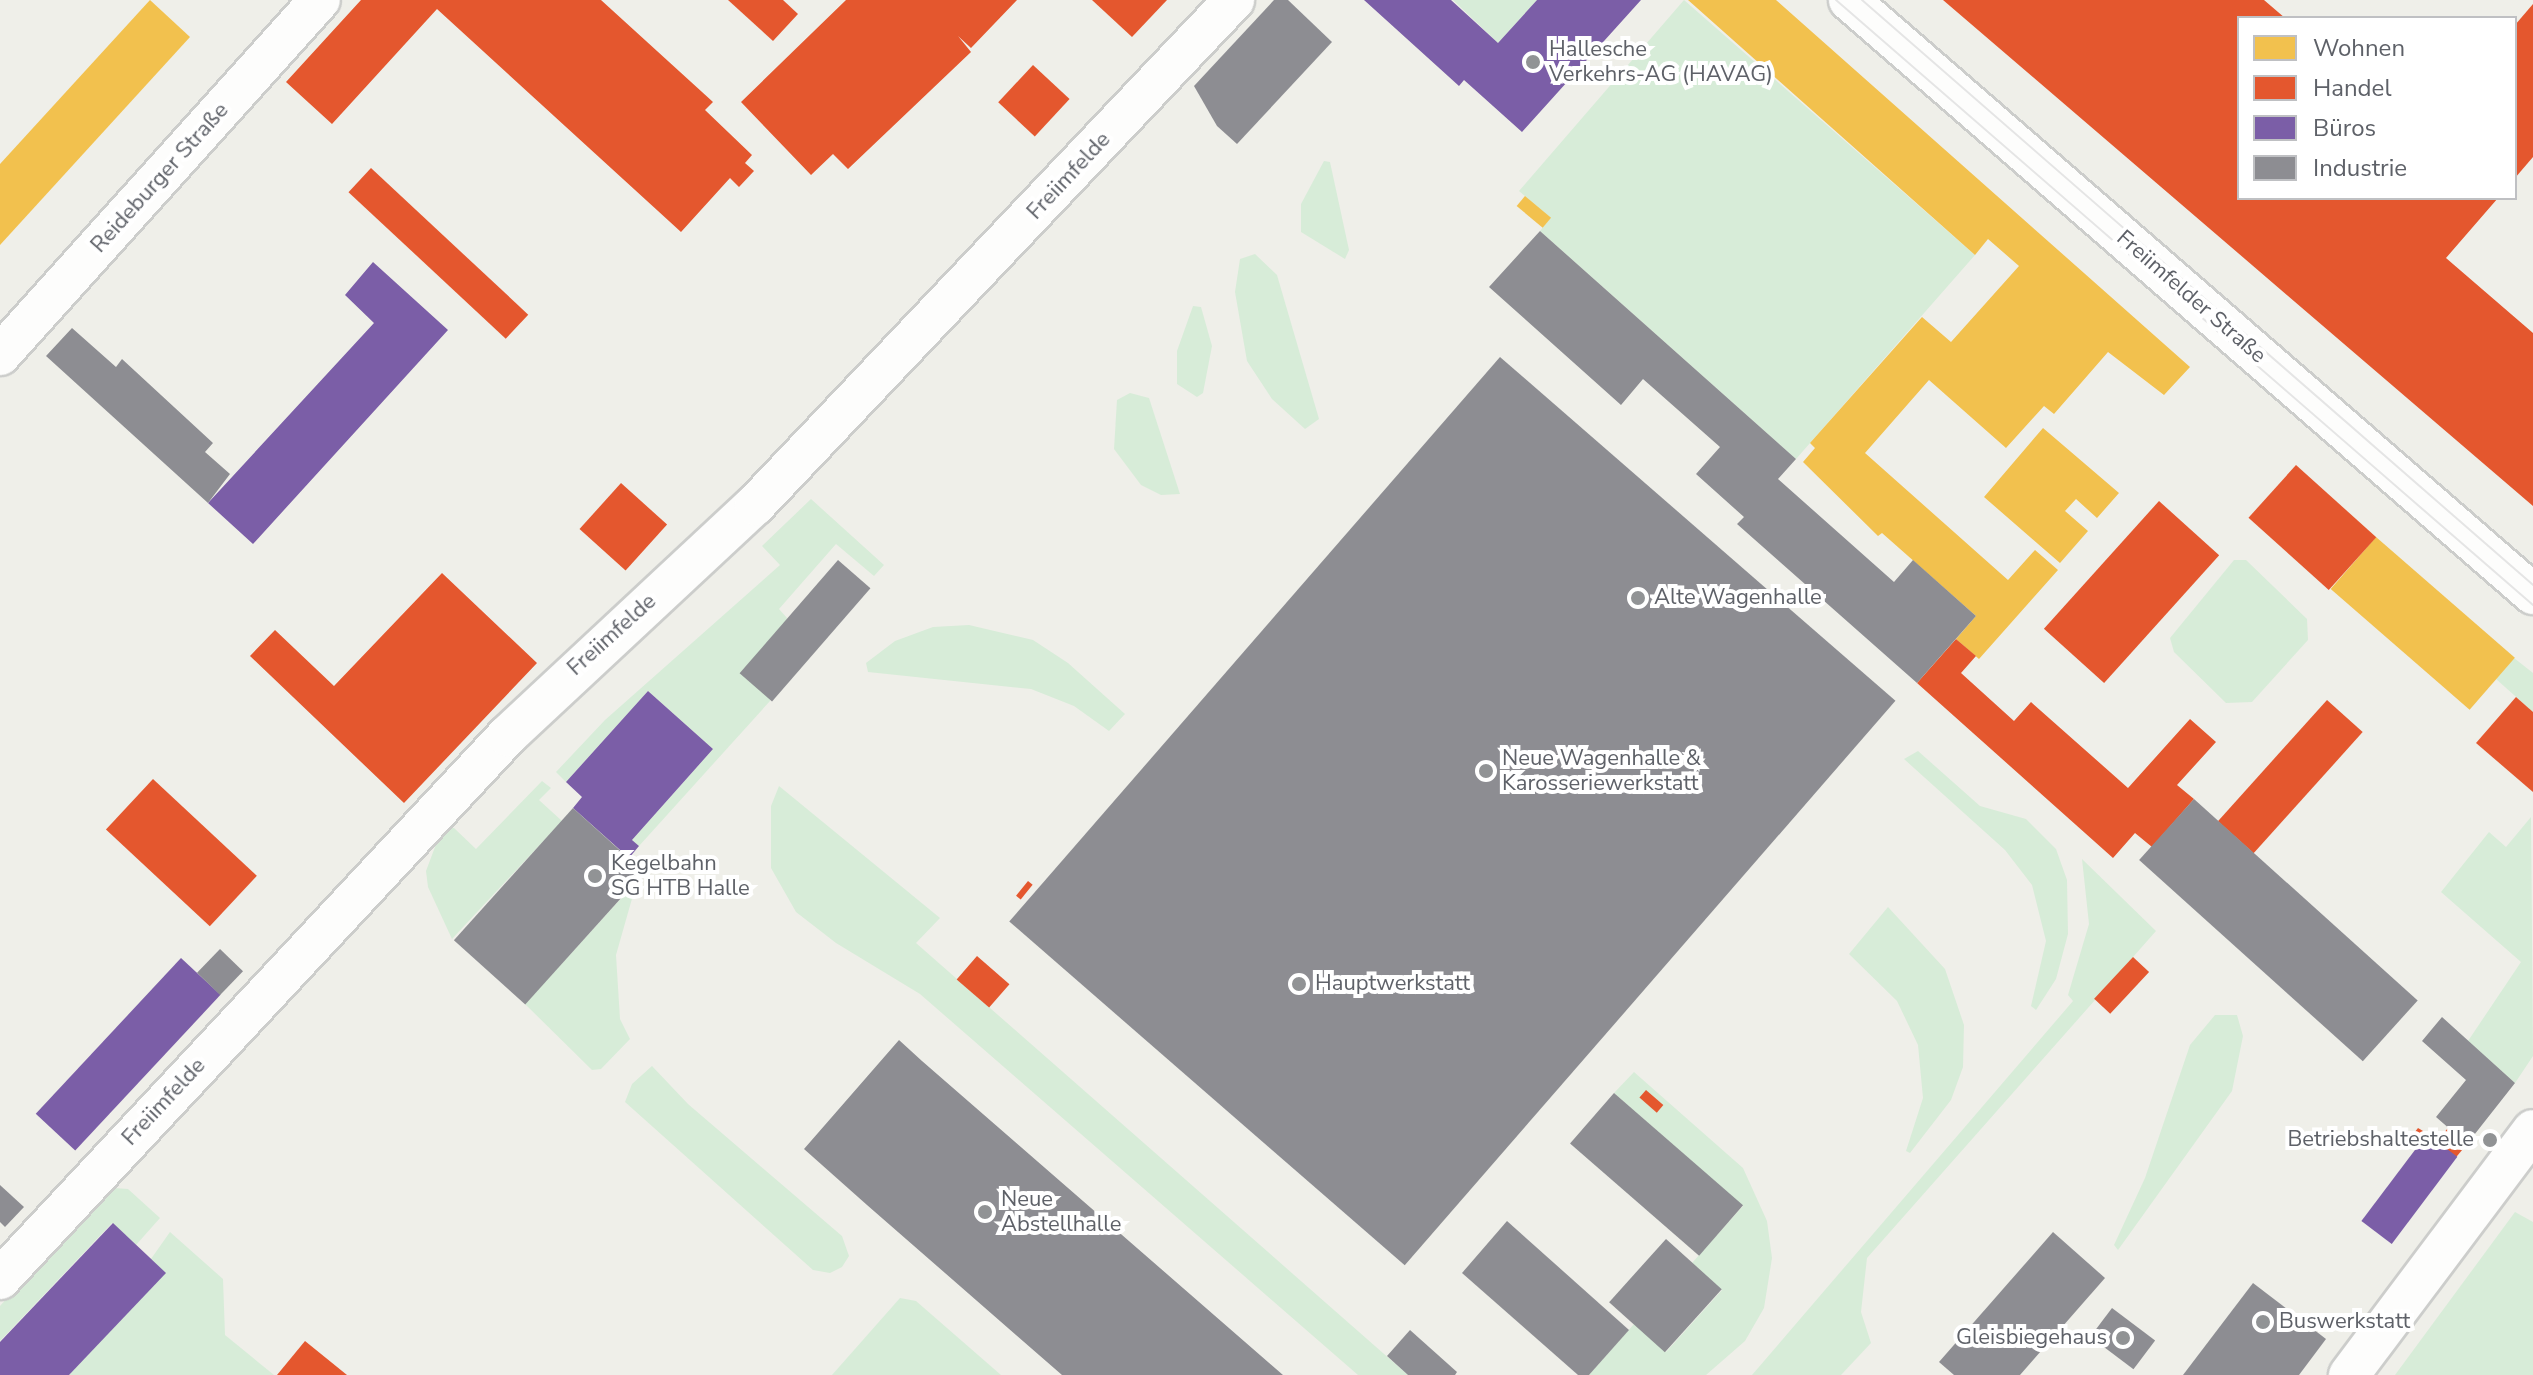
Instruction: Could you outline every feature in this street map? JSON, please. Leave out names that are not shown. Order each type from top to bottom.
[{"type":"street","name":"Freiimfelde","points":[[0,1279],[507,736],[765,494],[1234,0]]},
{"type":"street","name":"Freiimfelder Straße","points":[[1849,0],[2533,594]]},
{"type":"street","name":"Reideburger Straße","points":[[0,355],[302,6]]},
{"type":"street","points":[[2349,1375],[2533,1130]]},
{"type":"green space","points":[[1453,0],[1537,0],[1498,43]]},
{"type":"green space","points":[[1684,0],[1975,255],[1796,459],[1540,231],[1550,218],[1519,191]]},
{"type":"green space","points":[[1324,161],[1330,162],[1349,250],[1345,259],[1301,232],[1301,204]]},
{"type":"green space","points":[[1255,254],[1277,275],[1319,419],[1305,429],[1272,399],[1247,361],[1235,292],[1240,259]]},
{"type":"green space","points":[[1193,306],[1201,307],[1212,346],[1203,393],[1197,397],[1177,384],[1177,351]]},
{"type":"green space","points":[[1130,393],[1149,398],[1180,494],[1161,495],[1141,485],[1114,449],[1117,400]]},
{"type":"green space","points":[[811,499],[884,565],[874,576],[836,544],[779,609],[787,618],[770,701],[639,846],[632,840],[713,749],[648,691],[566,782],[556,772],[605,720],[780,565],[762,546]]},
{"type":"green space","points":[[2234,560],[2246,560],[2307,619],[2308,640],[2252,702],[2226,703],[2174,652],[2170,638]]},
{"type":"green space","points":[[969,625],[1033,640],[1068,663],[1125,714],[1109,731],[1074,706],[1031,689],[868,672],[866,663],[895,641],[933,627]]},
{"type":"green space","points":[[2514,658],[2533,673],[2533,712],[2496,679]]},
{"type":"green space","points":[[1918,751],[1980,806],[2026,819],[2056,849],[2067,880],[2068,934],[2056,979],[2036,1010],[2031,1006],[2046,941],[2032,885],[2005,850],[1904,759]]},
{"type":"green space","points":[[542,781],[551,788],[539,800],[562,821],[452,939],[428,887],[426,871],[438,839],[445,828],[454,828],[476,849]]},
{"type":"green space","points":[[779,786],[940,918],[916,943],[1408,1375],[1358,1375],[920,994],[836,943],[796,912],[771,868],[771,806]]},
{"type":"green space","points":[[2531,817],[2533,1056],[2515,1083],[2468,1041],[2521,962],[2441,892],[2489,832],[2506,847]]},
{"type":"green space","points":[[2082,859],[2156,931],[1867,1258],[1861,1312],[1871,1343],[1841,1375],[1752,1375],[2073,1001],[2068,995],[2089,924]]},
{"type":"green space","points":[[637,881],[616,955],[620,1019],[630,1039],[601,1069],[592,1070],[525,1004]]},
{"type":"green space","points":[[1888,907],[1945,969],[1964,1025],[1963,1067],[1951,1100],[1910,1153],[1906,1151],[1923,1098],[1918,1045],[1897,1001],[1849,954]]},
{"type":"green space","points":[[2215,1015],[2237,1015],[2243,1036],[2232,1091],[2118,1250],[2114,1245],[2145,1178],[2190,1045]]},
{"type":"green space","points":[[652,1066],[688,1104],[842,1236],[849,1256],[842,1267],[830,1273],[813,1270],[625,1102],[632,1084]]},
{"type":"green space","points":[[1634,1072],[1743,1168],[1767,1221],[1772,1258],[1764,1308],[1745,1341],[1706,1375],[1589,1375],[1634,1324],[1666,1352],[1722,1290],[1692,1263],[1743,1206],[1614,1093]]},
{"type":"green space","points":[[114,1188],[128,1189],[160,1218],[136,1245],[112,1223],[0,1341],[0,1306],[102,1192]]},
{"type":"green space","points":[[2515,1212],[2533,1222],[2533,1375],[2395,1375]]},
{"type":"green space","points":[[170,1232],[223,1279],[225,1335],[274,1375],[69,1375]]},
{"type":"green space","points":[[900,1298],[916,1301],[1001,1375],[832,1375]]},
{"type":"building: Wohnen","points":[[150,0],[190,37],[0,245],[0,164]]},
{"type":"building: Wohnen","points":[[1688,0],[1776,0],[2190,367],[2164,395],[2108,352],[2054,414],[2044,406],[2006,448],[1929,380],[1865,453],[2008,580],[2035,550],[2058,570],[1979,659],[1956,639],[1976,616],[1882,533],[1878,536],[1803,462],[1815,448],[1810,443],[1922,317],[1951,342],[2019,266],[1988,239],[1975,255]]},
{"type":"building: Wohnen","points":[[1525,196],[1551,218],[1543,228],[1517,206]]},
{"type":"building: Wohnen","points":[[2043,428],[2119,493],[2097,518],[2076,499],[2065,511],[2088,531],[2060,563],[1984,497]]},
{"type":"building: Wohnen","points":[[2376,537],[2515,658],[2470,710],[2331,589]]},
{"type":"building: Handel","points":[[361,0],[601,0],[713,102],[705,110],[752,155],[745,163],[754,171],[739,187],[730,178],[681,232],[437,9],[332,124],[286,82]]},
{"type":"building: Handel","points":[[728,0],[783,0],[798,14],[773,41]]},
{"type":"building: Handel","points":[[846,0],[1017,0],[971,48],[958,36],[971,52],[848,169],[833,154],[811,175],[741,102]]},
{"type":"building: Handel","points":[[1092,0],[1167,0],[1132,37]]},
{"type":"building: Handel","points":[[1943,0],[2264,0],[2283,16],[2237,16],[2237,200],[2496,200],[2446,258],[2533,333],[2533,506]]},
{"type":"building: Handel","points":[[2533,4],[2533,157],[2517,176],[2517,23]]},
{"type":"building: Handel","points":[[1033,65],[1070,99],[1035,136],[998,102]]},
{"type":"building: Handel","points":[[371,168],[528,315],[506,339],[348,192]]},
{"type":"building: Handel","points":[[2296,465],[2376,537],[2329,590],[2248,518]]},
{"type":"building: Handel","points":[[621,483],[667,524],[626,571],[580,529]]},
{"type":"building: Handel","points":[[2159,501],[2219,555],[2104,683],[2044,629]]},
{"type":"building: Handel","points":[[442,573],[537,663],[404,803],[250,656],[275,630],[334,686]]},
{"type":"building: Handel","points":[[1956,639],[1976,656],[1961,673],[2014,721],[2031,702],[2128,788],[2190,719],[2216,742],[2177,785],[2194,799],[2152,847],[2135,833],[2113,858],[1917,683]]},
{"type":"building: Handel","points":[[2516,697],[2533,712],[2533,792],[2476,743]]},
{"type":"building: Handel","points":[[2327,700],[2363,732],[2254,853],[2218,821]]},
{"type":"building: Handel","points":[[153,779],[257,876],[210,926],[106,829]]},
{"type":"building: Handel","points":[[1028,881],[1033,885],[1021,900],[1016,896]]},
{"type":"building: Handel","points":[[977,956],[1009,984],[989,1008],[957,979]]},
{"type":"building: Handel","points":[[2133,957],[2149,972],[2110,1014],[2094,999]]},
{"type":"building: Handel","points":[[1646,1090],[1663,1105],[1657,1113],[1639,1098]]},
{"type":"building: Handel","points":[[2418,1128],[2423,1131],[2412,1144],[2408,1141]]},
{"type":"building: Handel","points":[[2448,1128],[2467,1144],[2456,1158],[2436,1142]]},
{"type":"building: Handel","points":[[305,1341],[347,1375],[277,1375]]},
{"type":"building: Büros","name":"Hallesche Verkehrs-AG (HAVAG)","points":[[1364,0],[1451,0],[1498,43],[1537,0],[1641,0],[1522,132],[1464,80],[1459,86]]},
{"type":"building: Büros","points":[[373,262],[448,330],[253,544],[208,503],[374,323],[345,295]]},
{"type":"building: Büros","points":[[648,691],[713,749],[632,840],[639,846],[629,858],[573,808],[582,797],[566,782]]},
{"type":"building: Büros","points":[[181,958],[220,995],[75,1151],[36,1114]]},
{"type":"building: Büros","points":[[2427,1134],[2457,1157],[2392,1244],[2361,1221]]},
{"type":"building: Büros","points":[[113,1223],[166,1273],[69,1375],[0,1375],[0,1342]]},
{"type":"building: Industrie","points":[[1274,0],[1288,0],[1332,42],[1237,144],[1217,126],[1194,86]]},
{"type":"building: Industrie","points":[[1540,231],[1796,459],[1778,479],[1894,582],[1913,560],[1976,616],[1917,683],[1737,524],[1744,517],[1696,474],[1720,447],[1643,379],[1621,405],[1489,287]]},
{"type":"building: Industrie","points":[[72,328],[116,367],[122,359],[213,443],[205,452],[230,474],[208,503],[46,356]]},
{"type":"building: Industrie","points":[[1500,357],[1895,701],[1405,1265],[1009,922]]},
{"type":"building: Industrie","points":[[838,560],[870,588],[772,701],[740,673]]},
{"type":"building: Industrie","points":[[2194,799],[2418,1000],[2363,1061],[2139,860]]},
{"type":"building: Industrie","points":[[573,808],[644,872],[525,1005],[454,940]]},
{"type":"building: Industrie","points":[[220,949],[243,971],[220,995],[197,973]]},
{"type":"building: Industrie","points":[[2442,1017],[2515,1083],[2467,1144],[2436,1117],[2466,1080],[2422,1041]]},
{"type":"building: Industrie","name":"Neue Abstellhalle","points":[[899,1040],[1283,1375],[1062,1375],[867,1205],[804,1149]]},
{"type":"building: Industrie","points":[[1614,1093],[1743,1205],[1699,1256],[1570,1144]]},
{"type":"building: Industrie","points":[[0,1185],[24,1207],[5,1227],[0,1222]]},
{"type":"building: Industrie","points":[[1507,1221],[1629,1330],[1589,1375],[1578,1375],[1462,1273]]},
{"type":"building: Industrie","points":[[2053,1232],[2105,1278],[2020,1375],[1954,1375],[1939,1362]]},
{"type":"building: Industrie","points":[[1666,1239],[1722,1289],[1665,1352],[1609,1302]]},
{"type":"building: Industrie","name":"Buswerkstatt","points":[[2253,1283],[2326,1339],[2299,1375],[2183,1375]]},
{"type":"building: Industrie","name":"Gleisbiegehaus","points":[[2112,1308],[2155,1340],[2133,1369],[2090,1337]]},
{"type":"building: Industrie","points":[[1410,1330],[1457,1372],[1455,1375],[1408,1375],[1387,1356]]},
{"type":"tram line","points":[[1836,0],[2533,605]]},
{"type":"tram line","points":[[1862,0],[2533,585]]},
{"type":"place","name":"Hallesche Verkehrs-AG (HAVAG)","points":[[1533,62]]},
{"type":"place","name":"Alte Wagenhalle","points":[[1638,598]]},
{"type":"place","name":"Neue Wagenhalle & Karosseriewerkstatt","points":[[1486,771]]},
{"type":"place","name":"Kegelbahn SG HTB Halle","points":[[595,876]]},
{"type":"place","name":"Hauptwerkstatt","points":[[1299,984]]},
{"type":"place","name":"Betriebshaltestelle","points":[[2490,1140]]},
{"type":"place","name":"Neue Abstellhalle","points":[[985,1212]]},
{"type":"place","name":"Buswerkstatt","points":[[2263,1322]]},
{"type":"place","name":"Gleisbiegehaus","points":[[2123,1338]]}]
